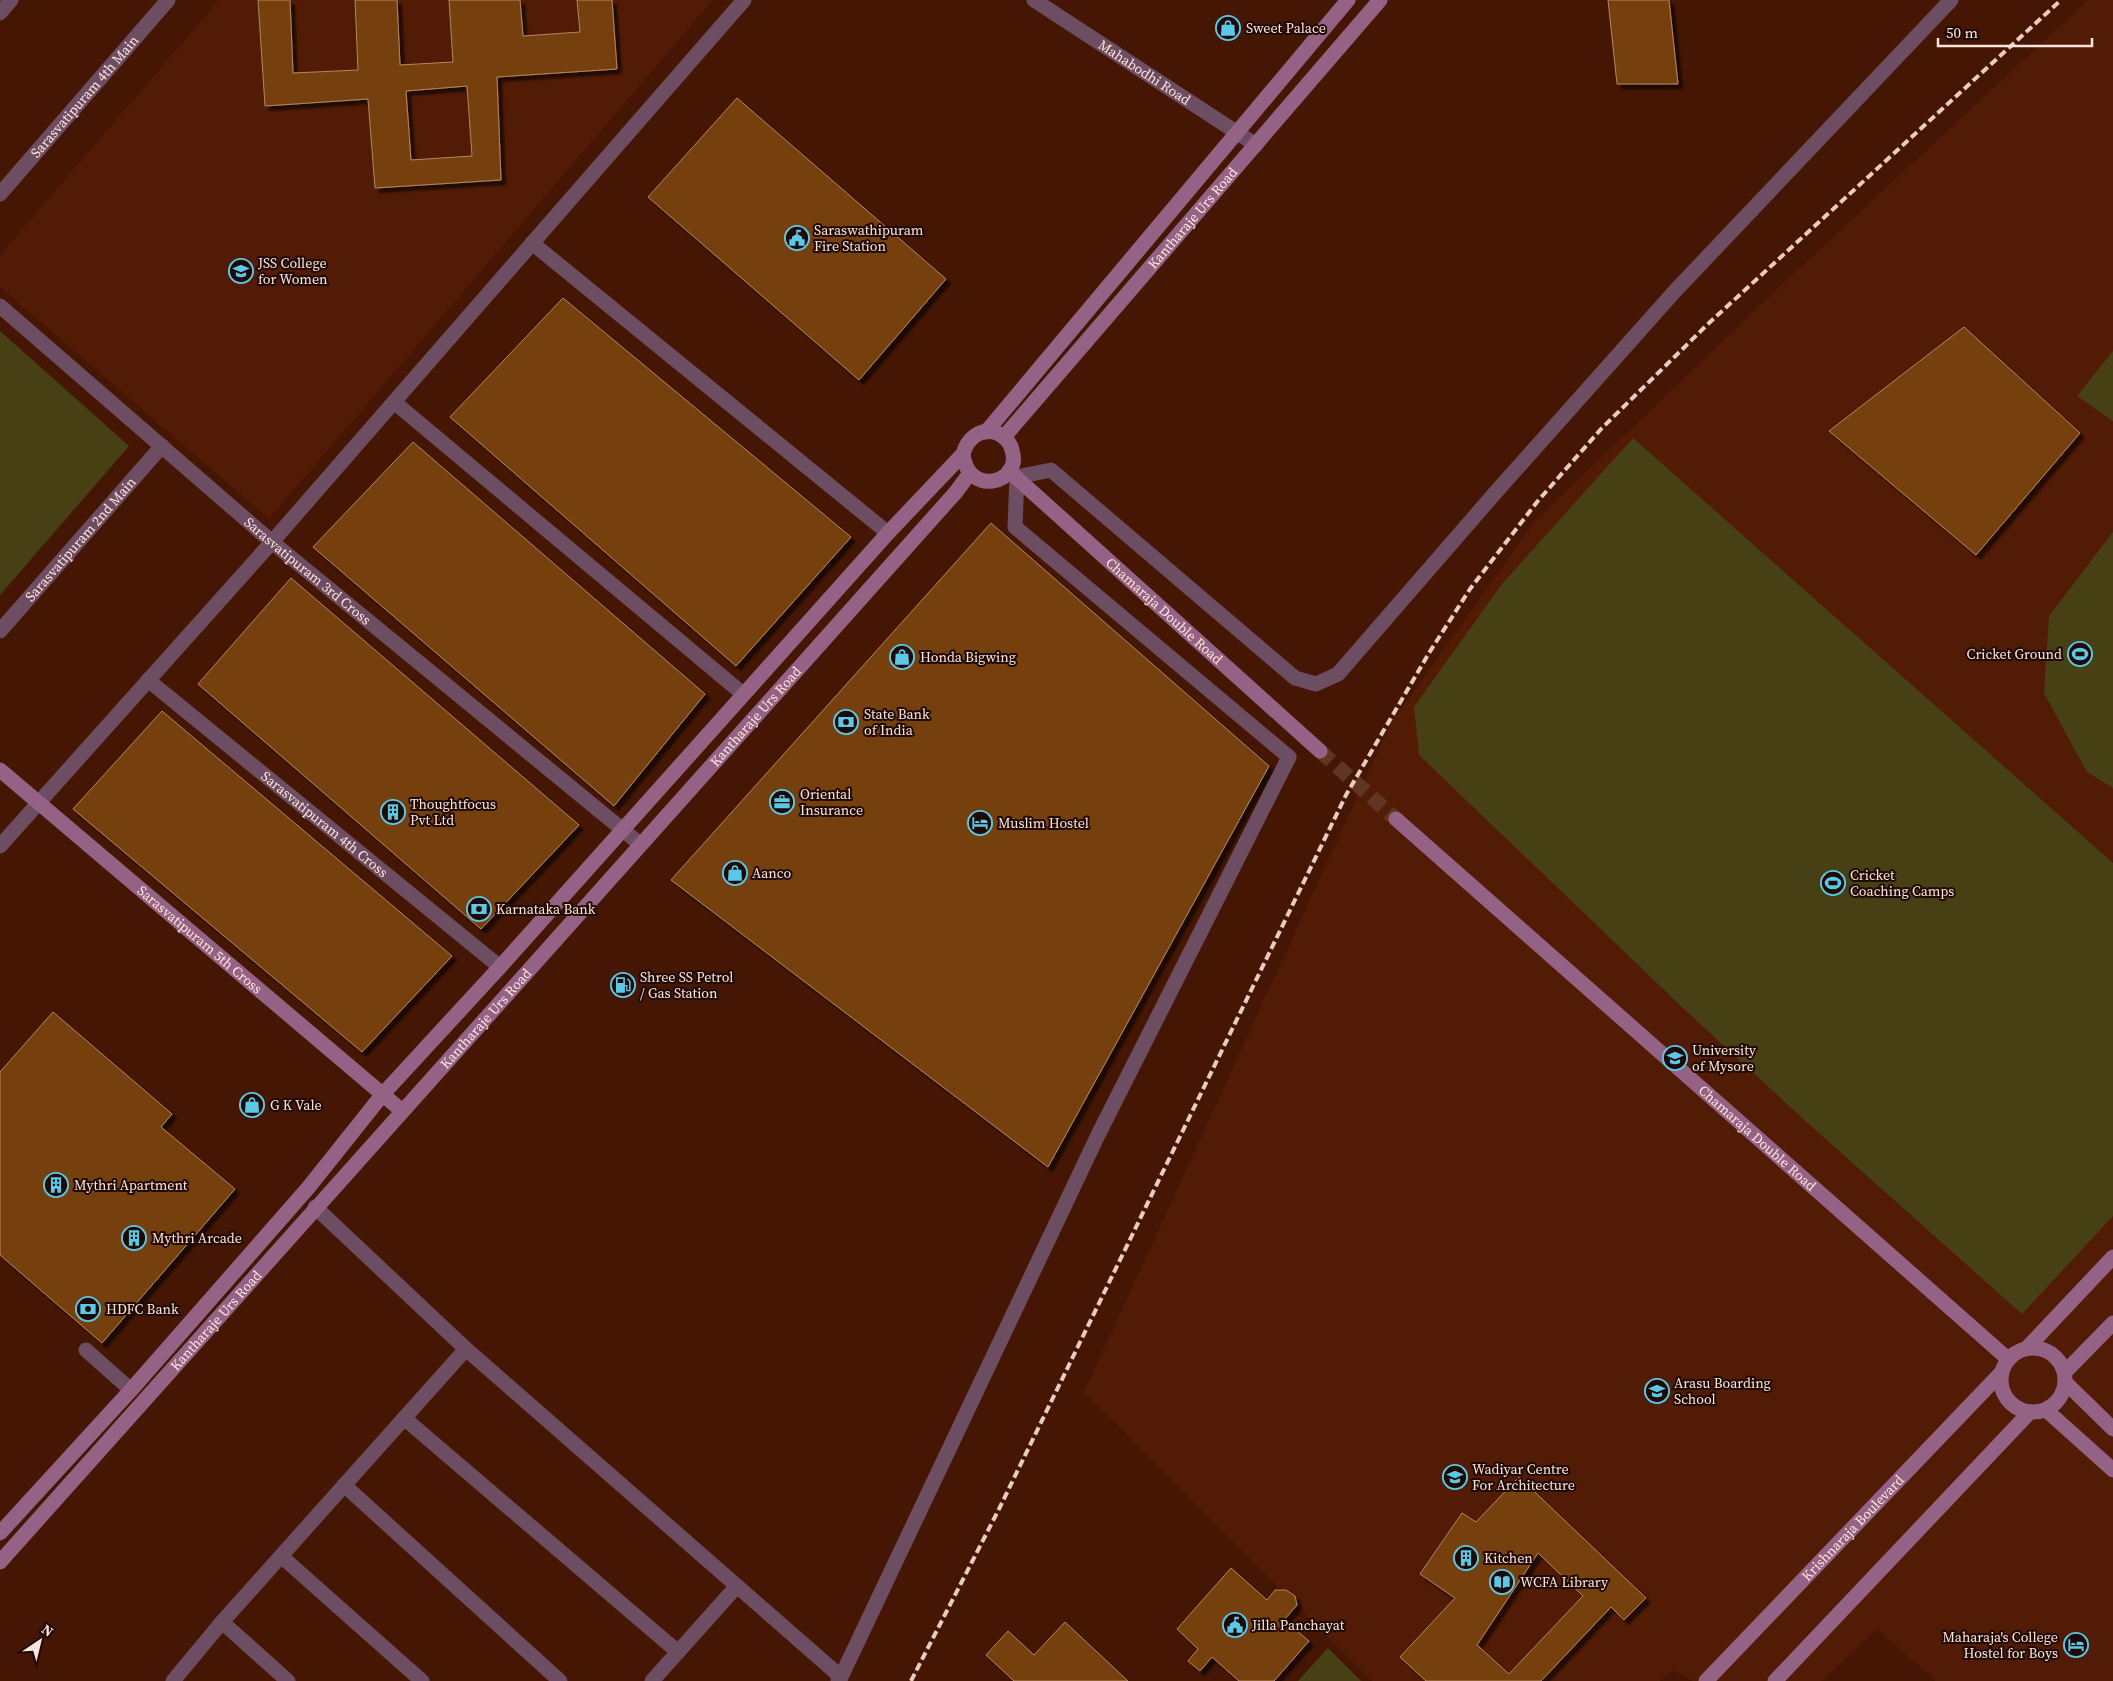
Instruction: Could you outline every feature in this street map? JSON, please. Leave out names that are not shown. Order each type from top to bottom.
[{"type":"street","points":[[0,13],[11,0]]},
{"type":"street","name":"Sarasvatipuram 4th Main","points":[[0,194],[168,0]]},
{"type":"street","points":[[0,846],[272,542],[744,0]]},
{"type":"street","name":"Mahabodhi Road","points":[[1034,0],[1238,131],[1256,145]]},
{"type":"street","name":"Kantharaje Urs Road","points":[[986,432],[1348,0]]},
{"type":"street","name":"Kantharaje Urs Road","points":[[1004,438],[1380,0]]},
{"type":"street","points":[[315,1207],[466,1349],[737,1586],[840,1679],[1098,1135],[1289,757],[1015,527],[1013,474],[1014,455],[1012,448],[1004,438],[994,432],[986,432],[970,439],[963,454],[964,463],[970,473],[982,481],[989,482],[1013,474],[1051,470],[1294,678],[1316,684],[1338,674],[1495,493],[1675,292],[1951,0]]},
{"type":"street","points":[[532,243],[888,533]]},
{"type":"street","name":"Sarasvatipuram 3rd Cross","points":[[0,306],[272,542],[640,844]]},
{"type":"street","points":[[394,402],[743,694]]},
{"type":"street","name":"Sarasvatipuram 2nd Main","points":[[0,631],[162,446]]},
{"type":"street","name":"Kantharaje Urs Road","points":[[0,1532],[131,1390],[308,1188],[384,1094],[888,533],[963,454]]},
{"type":"street","name":"Kantharaje Urs Road","points":[[0,1562],[183,1360],[401,1110],[956,492],[970,473]]},
{"type":"street","name":"Chamaraja Double Road","points":[[1013,474],[1320,750]]},
{"type":"street","name":"Sarasvatipuram 4th Cross","points":[[148,680],[500,967]]},
{"type":"street","name":"Sarasvatipuram 5th Cross","points":[[0,770],[401,1110]]},
{"type":"street","name":"Chamaraja Double Road","points":[[1396,819],[2008,1359]]},
{"type":"street","points":[[2027,1348],[2113,1257]]},
{"type":"street","points":[[2113,1323],[2066,1378],[2060,1400],[2046,1410],[2030,1412],[2019,1409],[2011,1403],[2004,1395],[2001,1373],[2008,1359],[2016,1352],[2027,1348],[2047,1350],[2055,1356],[2066,1378],[2113,1429]]},
{"type":"street","points":[[173,1681],[222,1622],[466,1349]]},
{"type":"street","points":[[86,1350],[131,1390]]},
{"type":"street","name":"Krishnaraja Boulevard","points":[[1706,1681],[2001,1373]]},
{"type":"street","points":[[2046,1410],[2113,1470]]},
{"type":"street","points":[[1775,1681],[2030,1412]]},
{"type":"street","points":[[404,1418],[678,1652]]},
{"type":"street","points":[[344,1485],[560,1681]]},
{"type":"street","points":[[281,1556],[422,1681]]},
{"type":"street","points":[[652,1681],[737,1586]]},
{"type":"street","points":[[222,1622],[288,1681]]},
{"type":"shaded area","name":"JSS College for Women","points":[[219,0],[713,0],[269,519],[0,287],[0,255]]},
{"type":"shaded area","name":"University of Mysore","points":[[2088,0],[2113,0],[2113,1681],[1936,1681],[1877,1629],[1822,1681],[1693,1681],[1673,1670],[1660,1681],[1372,1681],[1084,1392],[1391,723],[1535,521],[1776,290]]},
{"type":"shaded area","points":[[0,331],[129,446],[0,595]]},
{"type":"shaded area","points":[[2113,351],[2113,421],[2077,396]]},
{"type":"shaded area","name":"Cricket Coaching Camps","points":[[1633,438],[2113,863],[2113,1216],[2022,1314],[1801,1117],[1682,1007],[1419,755],[1414,707],[1502,584]]},
{"type":"shaded area","name":"Cricket Ground","points":[[2113,532],[2113,788],[2087,772],[2044,693],[2049,616]]},
{"type":"shaded area","points":[[1328,1648],[1361,1681],[1298,1681]]},
{"type":"building","points":[[258,0],[290,0],[293,73],[358,70],[355,0],[397,0],[400,65],[453,62],[449,0],[520,0],[523,36],[580,32],[577,0],[612,0],[617,69],[497,77],[501,180],[375,188],[368,99],[265,106]],"holes":[[[467,86],[472,156],[411,160],[406,91]]]},
{"type":"building","points":[[1608,0],[1669,0],[1678,84],[1617,84]]},
{"type":"building","name":"Saraswathipuram Fire Station","points":[[737,98],[946,279],[859,380],[648,197]]},
{"type":"building","points":[[563,298],[851,537],[736,666],[450,417]]},
{"type":"building","points":[[1964,327],[2080,433],[1976,555],[1829,431]]},
{"type":"building","points":[[413,442],[705,694],[614,806],[313,547]]},
{"type":"building","name":"Muslim Hostel","points":[[991,523],[1269,766],[1048,1167],[671,880]]},
{"type":"building","points":[[291,578],[579,825],[481,929],[198,684]]},
{"type":"building","points":[[162,711],[452,956],[362,1052],[73,809]]},
{"type":"building","points":[[53,1012],[172,1114],[161,1127],[235,1189],[102,1343],[0,1255],[0,1072]]},
{"type":"building","points":[[1519,1477],[1646,1598],[1624,1620],[1611,1607],[1541,1681],[1426,1681],[1400,1657],[1455,1598],[1420,1574],[1462,1513],[1476,1522]],"holes":[[[1538,1553],[1583,1596],[1509,1674],[1477,1645]]]},
{"type":"building","name":"Jilla Panchayat","points":[[1231,1568],[1267,1600],[1275,1590],[1286,1590],[1295,1596],[1297,1605],[1284,1620],[1309,1641],[1274,1681],[1239,1681],[1212,1657],[1200,1671],[1188,1661],[1198,1649],[1177,1629]]},
{"type":"building","points":[[1065,1622],[1128,1681],[1014,1681],[986,1655],[1008,1631],[1034,1655]]},
{"type":"tunnel","points":[[1320,751],[1396,819]]},
{"type":"railway","points":[[911,1681],[998,1511],[1346,795],[1429,653],[1470,589],[1537,502],[1601,429],[1709,323],[2061,0]]},
{"type":"place","name":"Sweet Palace","points":[[1228,28]]},
{"type":"place","name":"Saraswathipuram Fire Station","points":[[797,238]]},
{"type":"place","name":"JSS College for Women","points":[[241,271]]},
{"type":"place","name":"Cricket Ground","points":[[2080,654]]},
{"type":"place","name":"Honda Bigwing","points":[[902,657]]},
{"type":"place","name":"State Bank of India","points":[[846,722]]},
{"type":"place","name":"Oriental Insurance","points":[[782,802]]},
{"type":"place","name":"Thoughtfocus Pvt Ltd","points":[[393,812]]},
{"type":"place","name":"Muslim Hostel","points":[[980,823]]},
{"type":"place","name":"Aanco","points":[[735,873]]},
{"type":"place","name":"Cricket Coaching Camps","points":[[1833,883]]},
{"type":"place","name":"Karnataka Bank","points":[[479,909]]},
{"type":"place","name":"Shree SS Petrol / Gas Station","points":[[623,985]]},
{"type":"place","name":"University of Mysore","points":[[1675,1058]]},
{"type":"place","name":"G K Vale","points":[[252,1105]]},
{"type":"place","name":"Mythri Apartment","points":[[56,1185]]},
{"type":"place","name":"Mythri Arcade","points":[[134,1238]]},
{"type":"place","name":"HDFC Bank","points":[[88,1309]]},
{"type":"place","name":"Arasu Boarding School","points":[[1657,1391]]},
{"type":"place","name":"Wadiyar Centre For Architecture","points":[[1455,1477]]},
{"type":"place","name":"Kitchen","points":[[1466,1558]]},
{"type":"place","name":"WCFA Library","points":[[1502,1582]]},
{"type":"place","name":"Jilla Panchayat","points":[[1235,1625]]},
{"type":"place","name":"Maharaja's College Hostel for Boys","points":[[2076,1645]]}]
